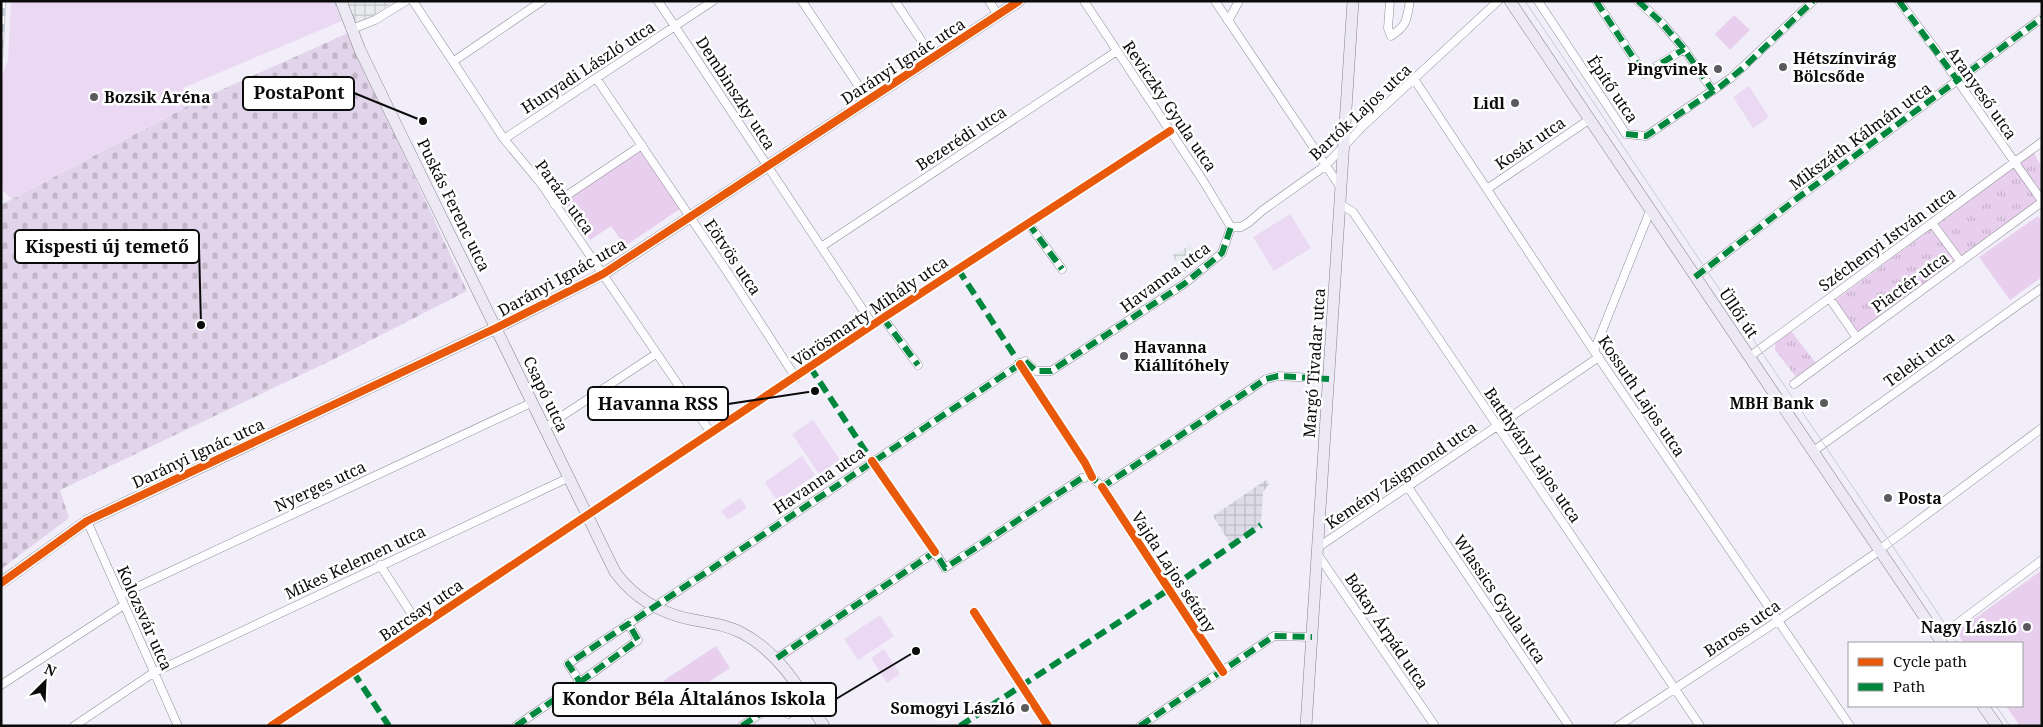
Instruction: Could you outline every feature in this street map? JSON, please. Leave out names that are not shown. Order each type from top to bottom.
[{"type":"street","name":"Puskás Ferenc utca","points":[[341,1],[352,29],[476,287]]},
{"type":"street","points":[[352,29],[382,16],[406,1]]},
{"type":"street","name":"Parázs utca","points":[[413,1],[504,139],[535,176],[711,433]]},
{"type":"street","points":[[454,61],[542,1]]},
{"type":"street","name":"Dembinszky utca","points":[[658,1],[873,325]]},
{"type":"street","name":"Hunyadi László utca","points":[[504,139],[713,1]]},
{"type":"street","points":[[802,1],[868,100]]},
{"type":"street","points":[[895,1],[933,58]]},
{"type":"street","points":[[989,1],[998,15]]},
{"type":"street","name":"Darányi Ignác utca","points":[[1,583],[87,521],[496,328],[603,274],[1019,1]]},
{"type":"street","name":"Reviczky Gyula utca","points":[[1084,1],[1231,227]]},
{"type":"street","points":[[1215,1],[1324,166],[1341,188]]},
{"type":"street","points":[[1228,21],[1239,1]]},
{"type":"street","name":"Margó Tivadar utca","points":[[1306,726],[1353,1]]},
{"type":"street","points":[[1390,1],[1388,28],[1391,36],[1402,29],[1407,22],[1410,1]]},
{"type":"street","name":"Bartók Lajos utca","points":[[1231,227],[1241,227],[1248,223],[1324,166],[1363,126],[1498,1]]},
{"type":"street","name":"Üllői út","points":[[1510,1],[1940,640]]},
{"type":"street","name":"Építő utca","points":[[1538,1],[1626,134],[1646,136],[1713,91],[1743,68],[1813,1]]},
{"type":"street","points":[[1596,1],[1644,74],[1684,49]]},
{"type":"street","name":"Aranyeső utca","points":[[1899,1],[1958,81],[2042,202]]},
{"type":"street","points":[[1643,3],[1684,49],[1713,91]]},
{"type":"street","name":"Mikszáth Kálmán utca","points":[[1695,277],[1799,197],[2042,18]]},
{"type":"street","name":"Bezerédi utca","points":[[820,247],[1117,51]]},
{"type":"street","name":"Eötvös utca","points":[[596,78],[796,378]]},
{"type":"street","name":"Kossuth Lajos utca","points":[[1414,80],[1596,354],[1850,726]]},
{"type":"street","name":"Kosár utca","points":[[1487,189],[1590,119]]},
{"type":"street","name":"Vörösmarty Mihály utca","points":[[587,516],[1028,222],[1170,131]]},
{"type":"street","name":"Széchenyi István utca","points":[[1749,357],[2042,142]]},
{"type":"street","points":[[554,204],[642,145]]},
{"type":"street","name":"Piactér utca","points":[[1794,384],[2042,202]]},
{"type":"street","name":"Batthyány Lajos utca","points":[[1340,204],[1352,212],[1700,726]]},
{"type":"street","points":[[1596,354],[1650,211]]},
{"type":"street","points":[[1028,222],[1062,269]]},
{"type":"street","points":[[1932,223],[1961,262]]},
{"type":"street","name":"Havanna utca","points":[[580,682],[568,664],[1025,361],[1036,371],[1051,371],[1184,284],[1222,253],[1231,227]]},
{"type":"street","name":"Csapó utca","points":[[476,287],[615,572],[633,592],[653,607],[675,616],[736,630],[757,642],[776,658],[824,726]]},
{"type":"street","name":"Teleki utca","points":[[1812,452],[2042,288]]},
{"type":"street","points":[[1830,299],[1857,338]]},
{"type":"street","points":[[883,318],[918,365]]},
{"type":"street","points":[[544,428],[656,354]]},
{"type":"street","name":"Kemény Zsigmond utca","points":[[1317,550],[1498,426],[1596,354]]},
{"type":"street","points":[[776,658],[935,552],[945,568],[1082,478],[1092,477],[1102,487],[1266,379],[1278,376],[1329,379]]},
{"type":"street","name":"Nyerges utca","points":[[120,594],[532,402]]},
{"type":"street","name":"Baross utca","points":[[1618,726],[1779,620],[1879,550],[2042,428]]},
{"type":"street","name":"Mikes Kelemen utca","points":[[74,726],[154,673],[568,478]]},
{"type":"street","name":"Wlassics Gyula utca","points":[[1408,487],[1569,726]]},
{"type":"street","name":"Barcsay utca","points":[[271,726],[587,516]]},
{"type":"street","name":"Kolozsvár utca","points":[[87,521],[178,726]]},
{"type":"street","name":"Bókay Árpád utca","points":[[1317,550],[1435,726]]},
{"type":"street","points":[[1940,640],[2042,560]]},
{"type":"street","points":[[380,565],[420,627]]},
{"type":"street","points":[[1,685],[124,605]]},
{"type":"street","points":[[516,726],[638,640],[628,623]]},
{"type":"street","points":[[1140,726],[1274,636],[1312,637]]},
{"type":"street","points":[[742,726],[773,705],[788,714],[807,701]]},
{"type":"street","points":[[1985,707],[1997,726]]},
{"type":"shaded area","name":"Bozsik Aréna","points":[[11,1],[333,1],[342,21],[183,88],[189,105],[12,199],[1,189],[1,78],[8,60]]},
{"type":"shaded area","points":[[333,1],[395,1],[348,33]]},
{"type":"shaded area","points":[[1749,86],[1769,117],[1753,128],[1733,97]]},
{"type":"shaded area","points":[[1290,214],[1311,248],[1274,271],[1253,237]]},
{"type":"shaded area","points":[[1190,245],[1198,258],[1190,263],[1190,268],[1185,272],[1172,256]]},
{"type":"shaded area","points":[[813,420],[840,460],[819,474],[792,434]]},
{"type":"shaded area","points":[[802,456],[815,475],[777,501],[765,482]]},
{"type":"shaded area","points":[[1266,480],[1269,484],[1263,492],[1261,525],[1231,545],[1213,516]]},
{"type":"shaded area","points":[[740,498],[747,508],[728,520],[721,511]]},
{"type":"shaded area","points":[[880,615],[894,636],[858,660],[844,639]]},
{"type":"shaded area","points":[[884,649],[900,674],[887,683],[871,658]]},
{"type":"green space","points":[[1734,15],[1750,30],[1730,50],[1715,34]]},
{"type":"green space","points":[[348,33],[467,291],[334,359],[60,490],[69,518],[1,569],[1,205],[203,98]]},
{"type":"green space","points":[[641,151],[680,209],[625,246],[611,226],[590,240],[564,202]]},
{"type":"green space","points":[[2034,153],[2042,168],[2042,198],[1861,331],[1855,330],[1835,302],[1837,299]]},
{"type":"green space","points":[[2038,216],[2042,221],[2042,277],[2010,300],[1979,257]]},
{"type":"green space","points":[[1791,331],[1816,363],[1796,377],[1775,350],[1775,343]]},
{"type":"green space","points":[[2042,570],[2042,726],[2020,726],[2007,707],[2023,707],[2023,642],[1963,642],[1956,632]]},
{"type":"green space","points":[[716,646],[730,668],[677,703],[663,681]]},
{"type":"tram line","points":[[1525,1],[1957,642]]},
{"type":"tram line","points":[[1997,707],[2010,726]]},
{"type":"railway","points":[[1,56],[4,1]]},
{"type":"marked path","points":[[1596,1],[1644,74],[1684,49]]},
{"type":"marked path","points":[[1638,1],[1661,22],[1684,49],[1713,91]]},
{"type":"marked path","points":[[1626,134],[1646,136],[1721,86],[1743,68],[1813,1]]},
{"type":"marked path","points":[[1899,1],[1958,81]]},
{"type":"marked path","points":[[1695,277],[1799,197],[2042,18]]},
{"type":"marked path","points":[[1028,223],[1062,269]]},
{"type":"marked path","points":[[516,726],[580,682],[568,664],[1025,361],[1036,371],[1051,371],[1184,284],[1222,253],[1231,227]]},
{"type":"marked path","points":[[958,269],[1020,364]]},
{"type":"marked path","points":[[883,318],[918,365]]},
{"type":"marked path","points":[[810,367],[872,461]]},
{"type":"marked path","points":[[777,658],[935,552],[945,568],[1082,478],[1092,477],[1102,487],[1266,379],[1278,376],[1329,379]]},
{"type":"marked path","points":[[960,726],[1168,590],[1261,525]]},
{"type":"marked path","points":[[580,682],[638,640],[628,623]]},
{"type":"marked path","points":[[1140,726],[1274,636],[1312,637]]},
{"type":"marked path","points":[[353,672],[389,726]]},
{"type":"marked path","points":[[742,726],[773,705],[788,714],[807,701]]},
{"type":"cycle path","points":[[1,583],[87,521],[496,328],[603,274],[1019,1]]},
{"type":"cycle path","points":[[271,726],[883,318],[1170,131]]},
{"type":"cycle path","points":[[1020,364],[1085,463],[1092,477]]},
{"type":"cycle path","points":[[872,461],[935,552]]},
{"type":"cycle path","name":"Vajda Lajos sétány","points":[[1102,487],[1223,672]]},
{"type":"cycle path","points":[[974,612],[1048,726]]},
{"type":"place","name":"Hétszínvirág Bölcsőde","points":[[1783,67]]},
{"type":"place","name":"Pingvinek","points":[[1718,69]]},
{"type":"place","name":"Bozsik Aréna","points":[[94,97]]},
{"type":"place","name":"Lidl","points":[[1515,103]]},
{"type":"place","name":"PostaPont","points":[[423,121]]},
{"type":"place","name":"Kispesti új temető","points":[[201,325]]},
{"type":"place","name":"Havanna Kiállítóhely","points":[[1124,356]]},
{"type":"place","name":"Havanna RSS","points":[[815,391]]},
{"type":"place","name":"MBH Bank","points":[[1824,403]]},
{"type":"place","name":"Posta","points":[[1888,498]]},
{"type":"place","name":"Nagy László","points":[[2027,627]]},
{"type":"place","name":"Kondor Béla Általános Iskola","points":[[916,651]]},
{"type":"place","name":"Somogyi László","points":[[1025,708]]}]
